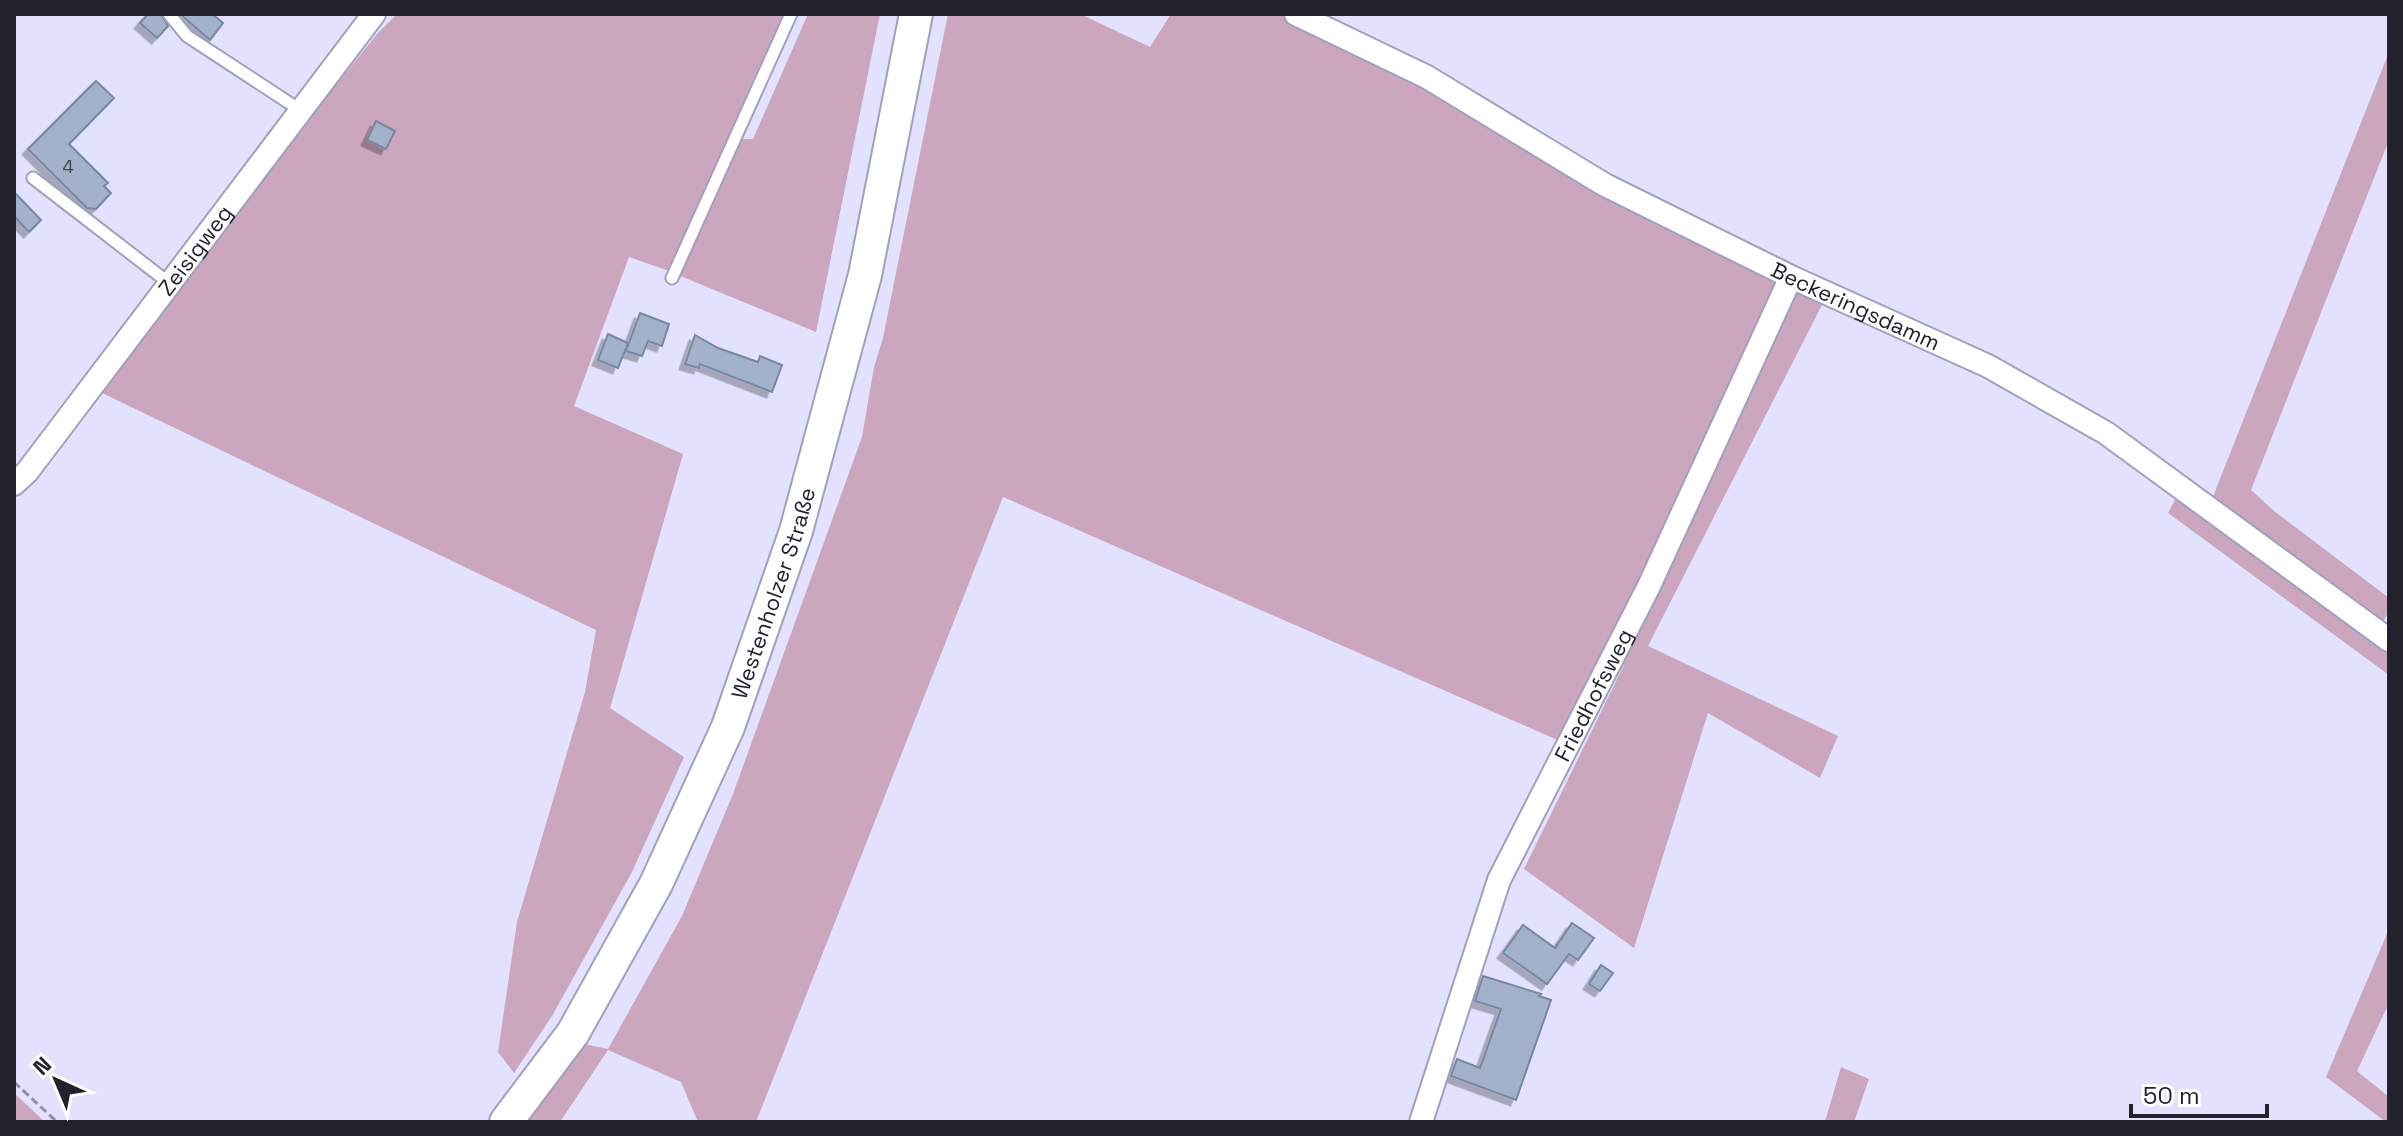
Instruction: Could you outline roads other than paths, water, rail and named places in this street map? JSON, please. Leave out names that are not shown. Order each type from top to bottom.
[{"type":"main road","name":"Westenholzer Straße","points":[[506,1122],[573,1033],[656,884],[728,727],[796,531],[865,275],[916,14]]},
{"type":"street","name":"Zeisigweg","points":[[14,484],[27,472],[374,14]]},
{"type":"street","name":"Beckeringsdamm","points":[[1296,14],[1427,77],[1605,185],[1791,277],[1988,366],[2106,433],[2387,634]]},
{"type":"street","name":"Friedhofsweg","points":[[1421,1122],[1499,880],[1649,586],[1791,277]]},
{"type":"lane","points":[[169,14],[187,36],[300,110]]},
{"type":"lane","points":[[672,278],[791,14]]},
{"type":"lane","points":[[33,178],[169,283]]}]
